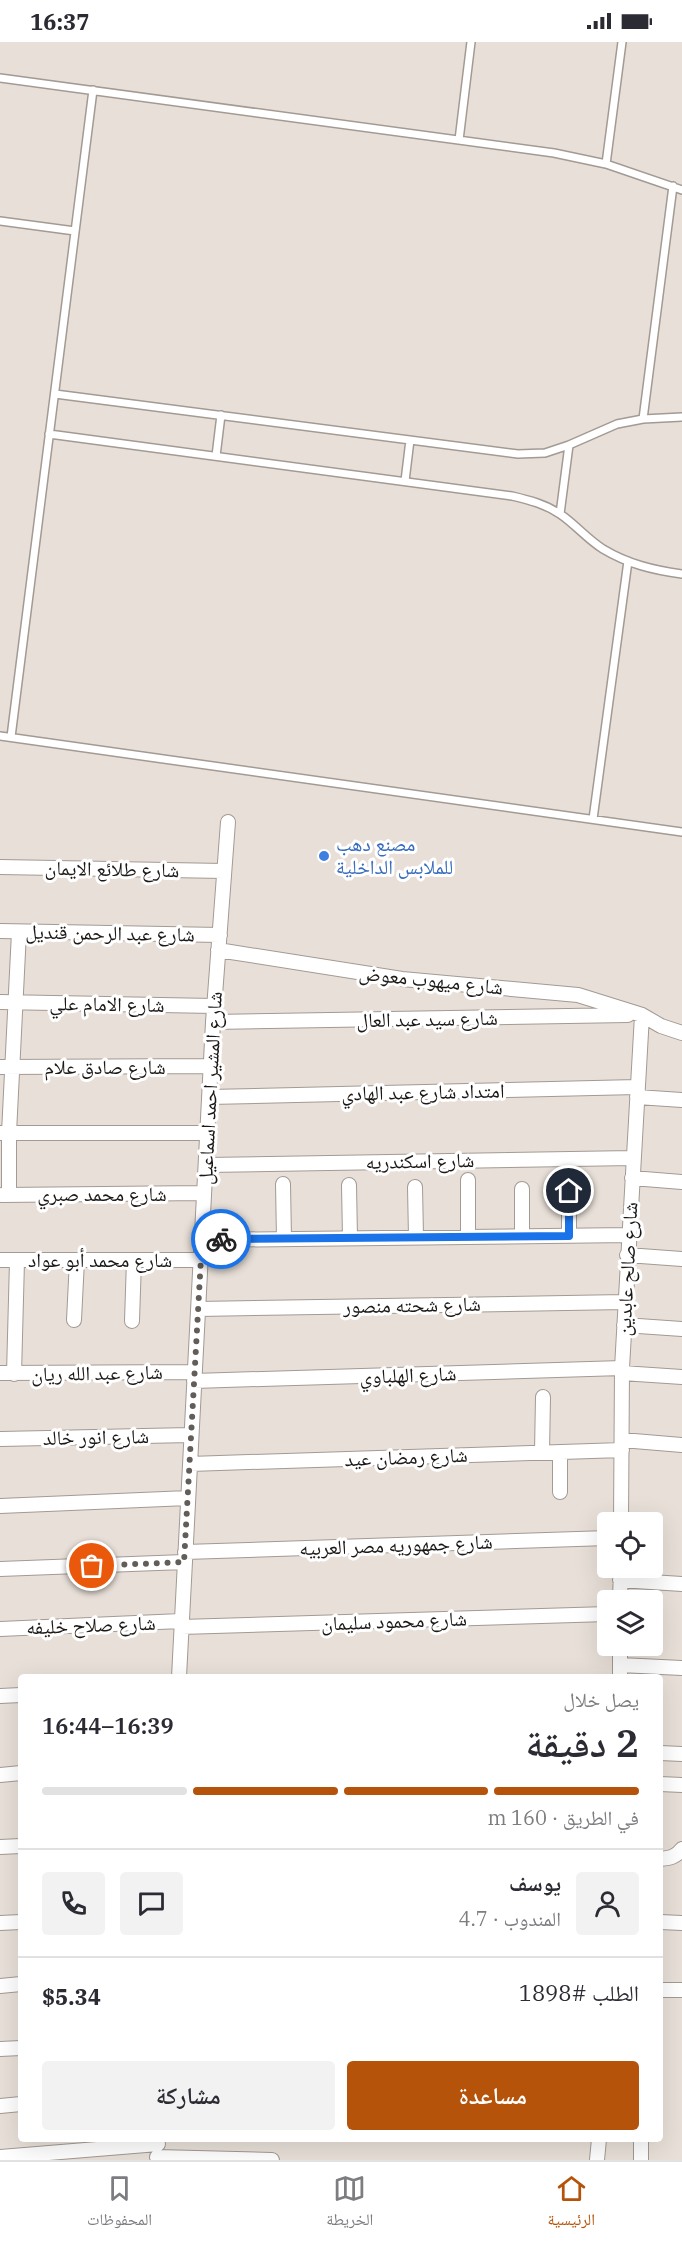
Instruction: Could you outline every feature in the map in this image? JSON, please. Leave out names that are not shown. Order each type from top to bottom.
[{"type":"street","name":"شارع المشير احمد اسماعيل","points":[[179,1674],[213,1022],[228,822]]},
{"type":"street","name":"شارع طلائع الايمان","points":[[0,867],[224,871]]},
{"type":"street","name":"شارع عبد الرحمن قنديل","points":[[0,931],[220,935]]},
{"type":"street","points":[[5,1195],[6,1067],[15,1002],[19,932]]},
{"type":"street","name":"شارع ميهوب معوض","points":[[218,950],[402,980],[578,995],[642,1015],[661,1026],[682,1033]]},
{"type":"street","name":"شارع الامام علي","points":[[0,1002],[214,1006]]},
{"type":"street","name":"شارع سيد عبد العال","points":[[213,1022],[642,1015]]},
{"type":"street","name":"شارع صالح عابدين","points":[[621,1512],[622,1371],[642,1015]]},
{"type":"street","name":"شارع صادق علام","points":[[6,1067],[211,1066]]},
{"type":"street","name":"امتداد شارع عبد الهادي","points":[[209,1097],[637,1092],[682,1100]]},
{"type":"street","points":[[4,1133],[207,1133]]},
{"type":"street","name":"شارع اسكندريه","points":[[206,1165],[633,1158]]},
{"type":"street","points":[[632,1178],[682,1182]]},
{"type":"street","points":[[468,1180],[468,1237]]},
{"type":"street","points":[[283,1184],[284,1239]]},
{"type":"street","points":[[350,1185],[350,1238]]},
{"type":"street","points":[[415,1187],[416,1237]]},
{"type":"street","points":[[522,1190],[522,1236]]},
{"type":"street","points":[[569,1191],[569,1236]]},
{"type":"street","name":"شارع محمد صبري","points":[[5,1195],[204,1193]]},
{"type":"street","points":[[202,1240],[629,1235]]},
{"type":"street","points":[[627,1255],[682,1259]]},
{"type":"street","name":"شارع محمد أبو عواد","points":[[0,1260],[201,1260]]},
{"type":"street","points":[[74,1320],[77,1260]]},
{"type":"street","points":[[132,1321],[134,1260]]},
{"type":"street","points":[[7,1374],[17,1261]]},
{"type":"street","name":"شارع شحته منصور","points":[[198,1309],[625,1302]]},
{"type":"street","points":[[624,1325],[682,1329]]},
{"type":"street","name":"شارع الهلباوي","points":[[195,1376],[622,1371],[682,1377]]},
{"type":"street","name":"شارع عبد الله ريان","points":[[7,1374],[195,1376]]},
{"type":"street","points":[[543,1396],[543,1452]]},
{"type":"street","name":"شارع انور خالد","points":[[0,1439],[191,1435]]},
{"type":"street","name":"شارع رمضان عيد","points":[[190,1464],[560,1452],[622,1445],[682,1445]]},
{"type":"street","points":[[560,1452],[560,1492]]},
{"type":"street","points":[[0,1506],[188,1498]]},
{"type":"street","name":"شارع جمهوريه مصر العربيه","points":[[0,1569],[185,1557],[597,1538]]},
{"type":"street","points":[[645,1578],[682,1584]]},
{"type":"street","name":"شارع محمود سليمان","points":[[181,1624],[597,1614]]},
{"type":"street","name":"شارع صلاح خليفه","points":[[0,1629],[181,1624]]},
{"type":"street","points":[[620,1671],[682,1668]]},
{"type":"street","points":[[0,1696],[18,1695]]},
{"type":"street","points":[[663,1753],[682,1754]]},
{"type":"street","points":[[0,1775],[18,1773]]},
{"type":"street","points":[[663,1784],[682,1785]]},
{"type":"street","points":[[0,1847],[18,1846]]},
{"type":"street","points":[[663,1858],[670,1858],[682,1849]]},
{"type":"street","points":[[0,1923],[18,1922]]},
{"type":"street","points":[[663,1922],[682,1923]]},
{"type":"street","points":[[0,1986],[18,1984]]},
{"type":"street","points":[[663,1990],[682,1990]]},
{"type":"street","points":[[0,2049],[18,2048]]},
{"type":"street","points":[[0,2106],[18,2104]]},
{"type":"street","points":[[597,2160],[599,2142]]},
{"type":"street","points":[[641,2142],[641,2160]]},
{"type":"street","points":[[0,2157],[158,2150],[272,2160]]},
{"type":"lane","points":[[459,140],[471,42]]},
{"type":"lane","points":[[606,164],[622,42]]},
{"type":"lane","points":[[0,78],[554,153],[606,164],[682,190]]},
{"type":"lane","points":[[11,737],[93,90]]},
{"type":"lane","points":[[643,419],[673,186]]},
{"type":"lane","points":[[0,221],[75,231]]},
{"type":"lane","points":[[54,394],[518,454],[544,453],[617,424],[643,419],[682,417]]},
{"type":"lane","points":[[216,456],[221,416]]},
{"type":"lane","points":[[50,434],[512,496],[537,502],[560,514],[603,548],[628,561],[646,568],[682,574]]},
{"type":"lane","points":[[405,481],[410,440]]},
{"type":"lane","points":[[560,514],[569,445]]},
{"type":"lane","points":[[593,819],[628,561]]},
{"type":"lane","points":[[0,736],[682,832]]},
{"type":"way so far","points":[[92,1566],[184,1562],[202,1240],[221,1239]]},
{"type":"place","name":"مصنع دهب للملابس الداخلية","points":[[324,856]]},
{"type":"route","points":[[221,1239],[569,1236],[569,1191]]}]
